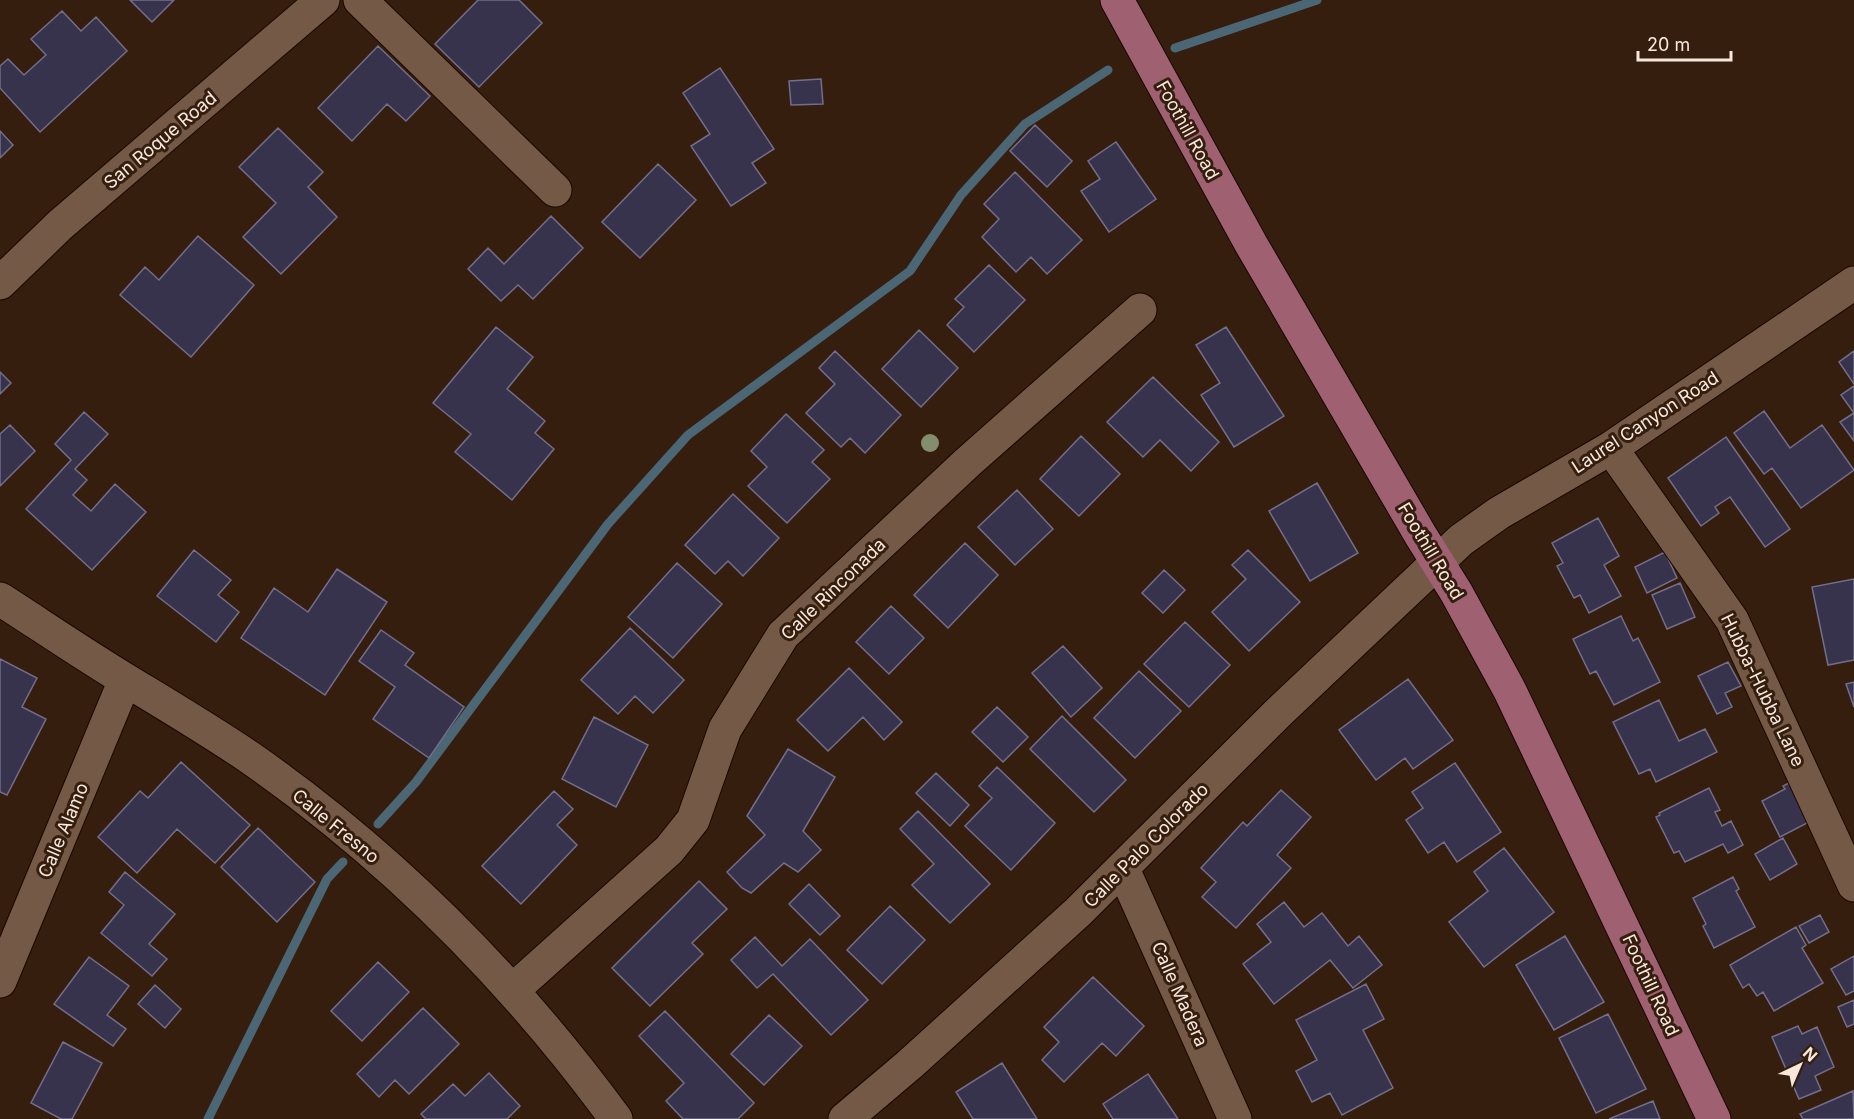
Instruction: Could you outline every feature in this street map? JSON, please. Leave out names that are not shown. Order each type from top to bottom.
[{"type":"main road","name":"Foothill Road","points":[[1117,0],[1251,244],[1482,637],[1514,699],[1714,1119]]},
{"type":"street","name":"San Roque Road","points":[[0,283],[60,225],[322,0]]},
{"type":"street","points":[[360,0],[555,190]]},
{"type":"street","name":"Laurel Canyon Road","points":[[1438,562],[1461,540],[1499,513],[1611,448],[1854,283]]},
{"type":"street","name":"Calle Rinconada","points":[[513,990],[682,836],[693,820],[725,729],[783,634],[968,462],[1140,310]]},
{"type":"street","name":"Hubba-Hubba Lane","points":[[1611,448],[1732,620],[1854,885]]},
{"type":"street","name":"Calle Palo Colorado","points":[[844,1119],[909,1065],[1123,869],[1278,713],[1438,562]]},
{"type":"street","name":"Calle Fresno","points":[[0,599],[250,758],[353,837],[438,912],[513,990],[583,1074],[616,1119]]},
{"type":"street","name":"Calle Alamo","points":[[0,981],[125,680]]},
{"type":"street","name":"Calle Madera","points":[[1123,869],[1235,1119]]},
{"type":"building","points":[[130,0],[174,0],[152,22]]},
{"type":"building","points":[[478,0],[519,0],[542,23],[479,87],[435,44]]},
{"type":"building","points":[[62,11],[81,31],[96,17],[127,51],[40,132],[0,88],[0,66],[8,59],[24,75],[46,55],[31,39]]},
{"type":"building","points":[[378,46],[430,96],[406,121],[387,104],[352,141],[318,108]]},
{"type":"building","points":[[720,68],[774,149],[752,163],[766,183],[731,206],[691,146],[710,134],[683,93]]},
{"type":"building","points":[[821,79],[823,104],[791,105],[789,81]]},
{"type":"building","points":[[1035,125],[1072,161],[1047,187],[1010,151]]},
{"type":"building","points":[[278,128],[323,172],[308,187],[337,217],[281,274],[243,237],[276,203],[239,167]]},
{"type":"building","points":[[0,131],[13,145],[0,158]]},
{"type":"building","points":[[1116,142],[1156,199],[1109,232],[1081,191],[1100,179],[1088,161]]},
{"type":"building","points":[[658,164],[696,200],[640,258],[602,222]]},
{"type":"building","points":[[1015,172],[1082,240],[1047,274],[1031,257],[1016,272],[982,237],[999,219],[984,204]]},
{"type":"building","points":[[551,216],[583,248],[533,299],[518,285],[501,301],[468,269],[488,248],[504,264]]},
{"type":"building","points":[[198,236],[254,285],[191,357],[120,295],[145,267],[159,280]]},
{"type":"building","points":[[989,265],[1025,300],[974,352],[947,325],[964,307],[955,299]]},
{"type":"building","points":[[496,327],[533,357],[507,389],[545,421],[535,433],[554,449],[512,500],[455,452],[471,434],[433,403]]},
{"type":"building","points":[[1226,327],[1284,416],[1234,447],[1201,395],[1220,383],[1196,345]]},
{"type":"building","points":[[919,330],[958,368],[921,407],[882,369]]},
{"type":"building","points":[[835,351],[901,415],[865,453],[850,438],[841,447],[806,413],[835,384],[819,368]]},
{"type":"building","points":[[1854,351],[1854,384],[1839,362]]},
{"type":"building","points":[[0,372],[11,383],[0,394]]},
{"type":"building","points":[[1153,377],[1219,442],[1191,471],[1160,440],[1143,457],[1107,422]]},
{"type":"building","points":[[1854,386],[1854,413],[1841,395]]},
{"type":"building","points":[[1764,411],[1790,448],[1822,425],[1854,470],[1801,508],[1772,468],[1764,474],[1734,433]]},
{"type":"building","points":[[84,412],[108,434],[75,469],[87,480],[73,495],[91,511],[115,484],[146,512],[92,570],[26,509],[71,460],[55,444]]},
{"type":"building","points":[[1854,413],[1854,441],[1840,422]]},
{"type":"building","points":[[786,414],[824,450],[812,462],[830,479],[787,523],[748,486],[767,467],[751,451]]},
{"type":"building","points":[[10,425],[35,451],[0,486],[0,434]]},
{"type":"building","points":[[1081,436],[1120,474],[1079,516],[1040,479]]},
{"type":"building","points":[[1726,437],[1790,529],[1765,547],[1730,497],[1715,507],[1719,513],[1701,526],[1668,478]]},
{"type":"building","points":[[1317,483],[1358,553],[1310,581],[1269,511]]},
{"type":"building","points":[[1017,490],[1053,529],[1015,565],[978,527]]},
{"type":"building","points":[[733,494],[779,538],[743,576],[728,561],[715,574],[685,545]]},
{"type":"building","points":[[1598,518],[1619,556],[1604,565],[1621,596],[1589,613],[1580,595],[1574,598],[1557,566],[1563,563],[1552,543]]},
{"type":"building","points":[[965,543],[998,575],[948,628],[914,595]]},
{"type":"building","points":[[194,550],[231,580],[218,595],[239,612],[216,642],[157,596]]},
{"type":"building","points":[[1248,550],[1300,602],[1249,651],[1212,612],[1246,579],[1232,565]]},
{"type":"building","points":[[1665,552],[1677,578],[1647,593],[1635,567]]},
{"type":"building","points":[[677,563],[722,604],[673,658],[628,617]]},
{"type":"building","points":[[337,569],[387,602],[325,695],[241,638],[274,588],[308,612]]},
{"type":"building","points":[[1164,570],[1185,590],[1163,613],[1142,593]]},
{"type":"building","points":[[1854,579],[1854,660],[1828,665],[1812,587]]},
{"type":"building","points":[[1680,583],[1695,617],[1667,629],[1652,595]]},
{"type":"building","points":[[891,606],[924,638],[889,674],[856,642]]},
{"type":"building","points":[[1621,616],[1633,641],[1638,638],[1660,682],[1614,705],[1596,671],[1590,674],[1573,639]]},
{"type":"building","points":[[1185,622],[1230,665],[1189,707],[1144,664]]},
{"type":"building","points":[[630,628],[684,680],[653,713],[635,696],[618,714],[581,680]]},
{"type":"building","points":[[381,630],[414,653],[405,665],[464,707],[429,758],[373,719],[395,687],[359,661]]},
{"type":"building","points":[[1063,646],[1102,688],[1071,717],[1032,673]]},
{"type":"building","points":[[0,659],[37,678],[22,707],[46,719],[7,795],[0,792]]},
{"type":"building","points":[[1728,662],[1741,686],[1725,693],[1732,707],[1717,714],[1698,676]]},
{"type":"building","points":[[849,668],[902,722],[884,740],[863,717],[828,751],[797,720]]},
{"type":"building","points":[[1139,671],[1181,711],[1135,758],[1094,718]]},
{"type":"building","points":[[1408,679],[1453,740],[1413,769],[1405,758],[1376,780],[1339,730]]},
{"type":"building","points":[[1854,682],[1854,707],[1846,684]]},
{"type":"building","points":[[1659,700],[1679,741],[1705,729],[1717,752],[1656,782],[1650,769],[1639,774],[1613,722]]},
{"type":"building","points":[[997,707],[1028,737],[1003,762],[972,732]]},
{"type":"building","points":[[1062,716],[1126,780],[1094,812],[1030,749]]},
{"type":"building","points":[[594,717],[648,745],[616,807],[562,779]]},
{"type":"building","points":[[788,749],[835,777],[803,831],[821,850],[798,872],[784,863],[751,893],[742,888],[727,872],[765,835],[747,816]]},
{"type":"building","points":[[181,762],[250,825],[215,863],[177,829],[137,873],[98,837],[140,791],[148,798]]},
{"type":"building","points":[[1455,763],[1501,832],[1457,862],[1444,842],[1428,853],[1406,820],[1423,808],[1412,792]]},
{"type":"building","points":[[997,767],[1055,823],[1011,870],[965,826],[992,798],[979,786]]},
{"type":"building","points":[[936,773],[969,805],[950,826],[916,793]]},
{"type":"building","points":[[1791,782],[1811,821],[1780,837],[1762,801],[1785,789],[1783,786]]},
{"type":"building","points":[[1709,788],[1720,810],[1715,812],[1722,826],[1731,821],[1743,845],[1728,853],[1723,844],[1685,862],[1679,851],[1674,853],[1656,817],[1660,815],[1659,813]]},
{"type":"building","points":[[1281,790],[1311,817],[1277,855],[1291,868],[1236,928],[1202,897],[1216,882],[1201,868],[1243,822],[1247,826]]},
{"type":"building","points":[[554,791],[573,809],[557,825],[577,845],[521,904],[482,866]]},
{"type":"building","points":[[918,811],[990,884],[950,923],[912,885],[934,864],[900,829]]},
{"type":"building","points":[[258,828],[315,882],[277,922],[221,867]]},
{"type":"building","points":[[1783,838],[1797,864],[1770,880],[1755,854]]},
{"type":"building","points":[[1504,848],[1554,912],[1484,967],[1449,922],[1488,891],[1474,872]]},
{"type":"building","points":[[125,872],[175,914],[149,944],[167,959],[152,976],[101,933],[124,905],[109,892]]},
{"type":"building","points":[[1733,877],[1739,889],[1736,891],[1755,927],[1714,948],[1703,926],[1706,924],[1693,898]]},
{"type":"building","points":[[699,881],[727,909],[692,943],[703,954],[650,1006],[612,968]]},
{"type":"building","points":[[809,884],[840,916],[820,935],[789,904]]},
{"type":"building","points":[[1284,902],[1304,927],[1322,913],[1348,946],[1359,936],[1382,965],[1353,988],[1330,960],[1274,1004],[1243,964],[1271,942],[1257,924]]},
{"type":"building","points":[[890,906],[925,940],[882,984],[847,950]]},
{"type":"building","points":[[1820,915],[1829,932],[1809,943],[1799,926]]},
{"type":"building","points":[[1796,927],[1806,945],[1802,948],[1823,983],[1774,1011],[1763,992],[1757,996],[1749,984],[1743,988],[1730,965]]},
{"type":"building","points":[[1565,936],[1604,1002],[1554,1030],[1516,965]]},
{"type":"building","points":[[755,937],[782,966],[810,939],[868,1000],[831,1035],[773,974],[757,988],[731,960]]},
{"type":"building","points":[[1854,956],[1854,991],[1846,995],[1831,969]]},
{"type":"building","points":[[89,957],[129,986],[107,1015],[126,1029],[113,1046],[54,1004]]},
{"type":"building","points":[[378,962],[409,992],[362,1041],[331,1011]]},
{"type":"building","points":[[1093,977],[1144,1026],[1116,1056],[1102,1043],[1064,1082],[1042,1060],[1059,1042],[1044,1027]]},
{"type":"building","points":[[1366,984],[1384,1019],[1363,1030],[1393,1088],[1342,1115],[1330,1093],[1312,1102],[1296,1071],[1317,1060],[1296,1020]]},
{"type":"building","points":[[155,985],[181,1009],[165,1028],[138,1004]]},
{"type":"building","points":[[1854,1000],[1854,1024],[1847,1027],[1838,1007]]},
{"type":"building","points":[[423,1008],[459,1044],[409,1094],[395,1080],[379,1097],[357,1074]]},
{"type":"building","points":[[665,1011],[754,1103],[738,1119],[683,1119],[666,1101],[684,1083],[639,1036]]},
{"type":"building","points":[[1608,1014],[1646,1089],[1596,1113],[1559,1038]]},
{"type":"building","points":[[769,1015],[802,1046],[764,1085],[731,1054]]},
{"type":"building","points":[[1798,1026],[1802,1034],[1817,1027],[1834,1067],[1815,1076],[1821,1090],[1799,1099],[1772,1037]]},
{"type":"building","points":[[63,1042],[102,1063],[72,1119],[61,1119],[31,1103]]},
{"type":"building","points":[[1002,1063],[1037,1119],[973,1119],[956,1092]]},
{"type":"building","points":[[489,1073],[520,1106],[507,1119],[426,1119],[421,1114],[453,1084],[465,1096]]},
{"type":"building","points":[[1148,1074],[1178,1119],[1113,1119],[1103,1104]]},
{"type":"building","points":[[1853,1091],[1854,1119],[1803,1119],[1800,1114]]},
{"type":"building","points":[[1653,1101],[1660,1119],[1609,1119]]},
{"type":"waterway","points":[[1175,48],[1317,0]]},
{"type":"waterway","points":[[378,824],[416,782],[608,524],[688,435],[910,271],[961,195],[1025,124],[1108,70]]},
{"type":"waterway","points":[[208,1119],[327,879],[343,862]]}]
